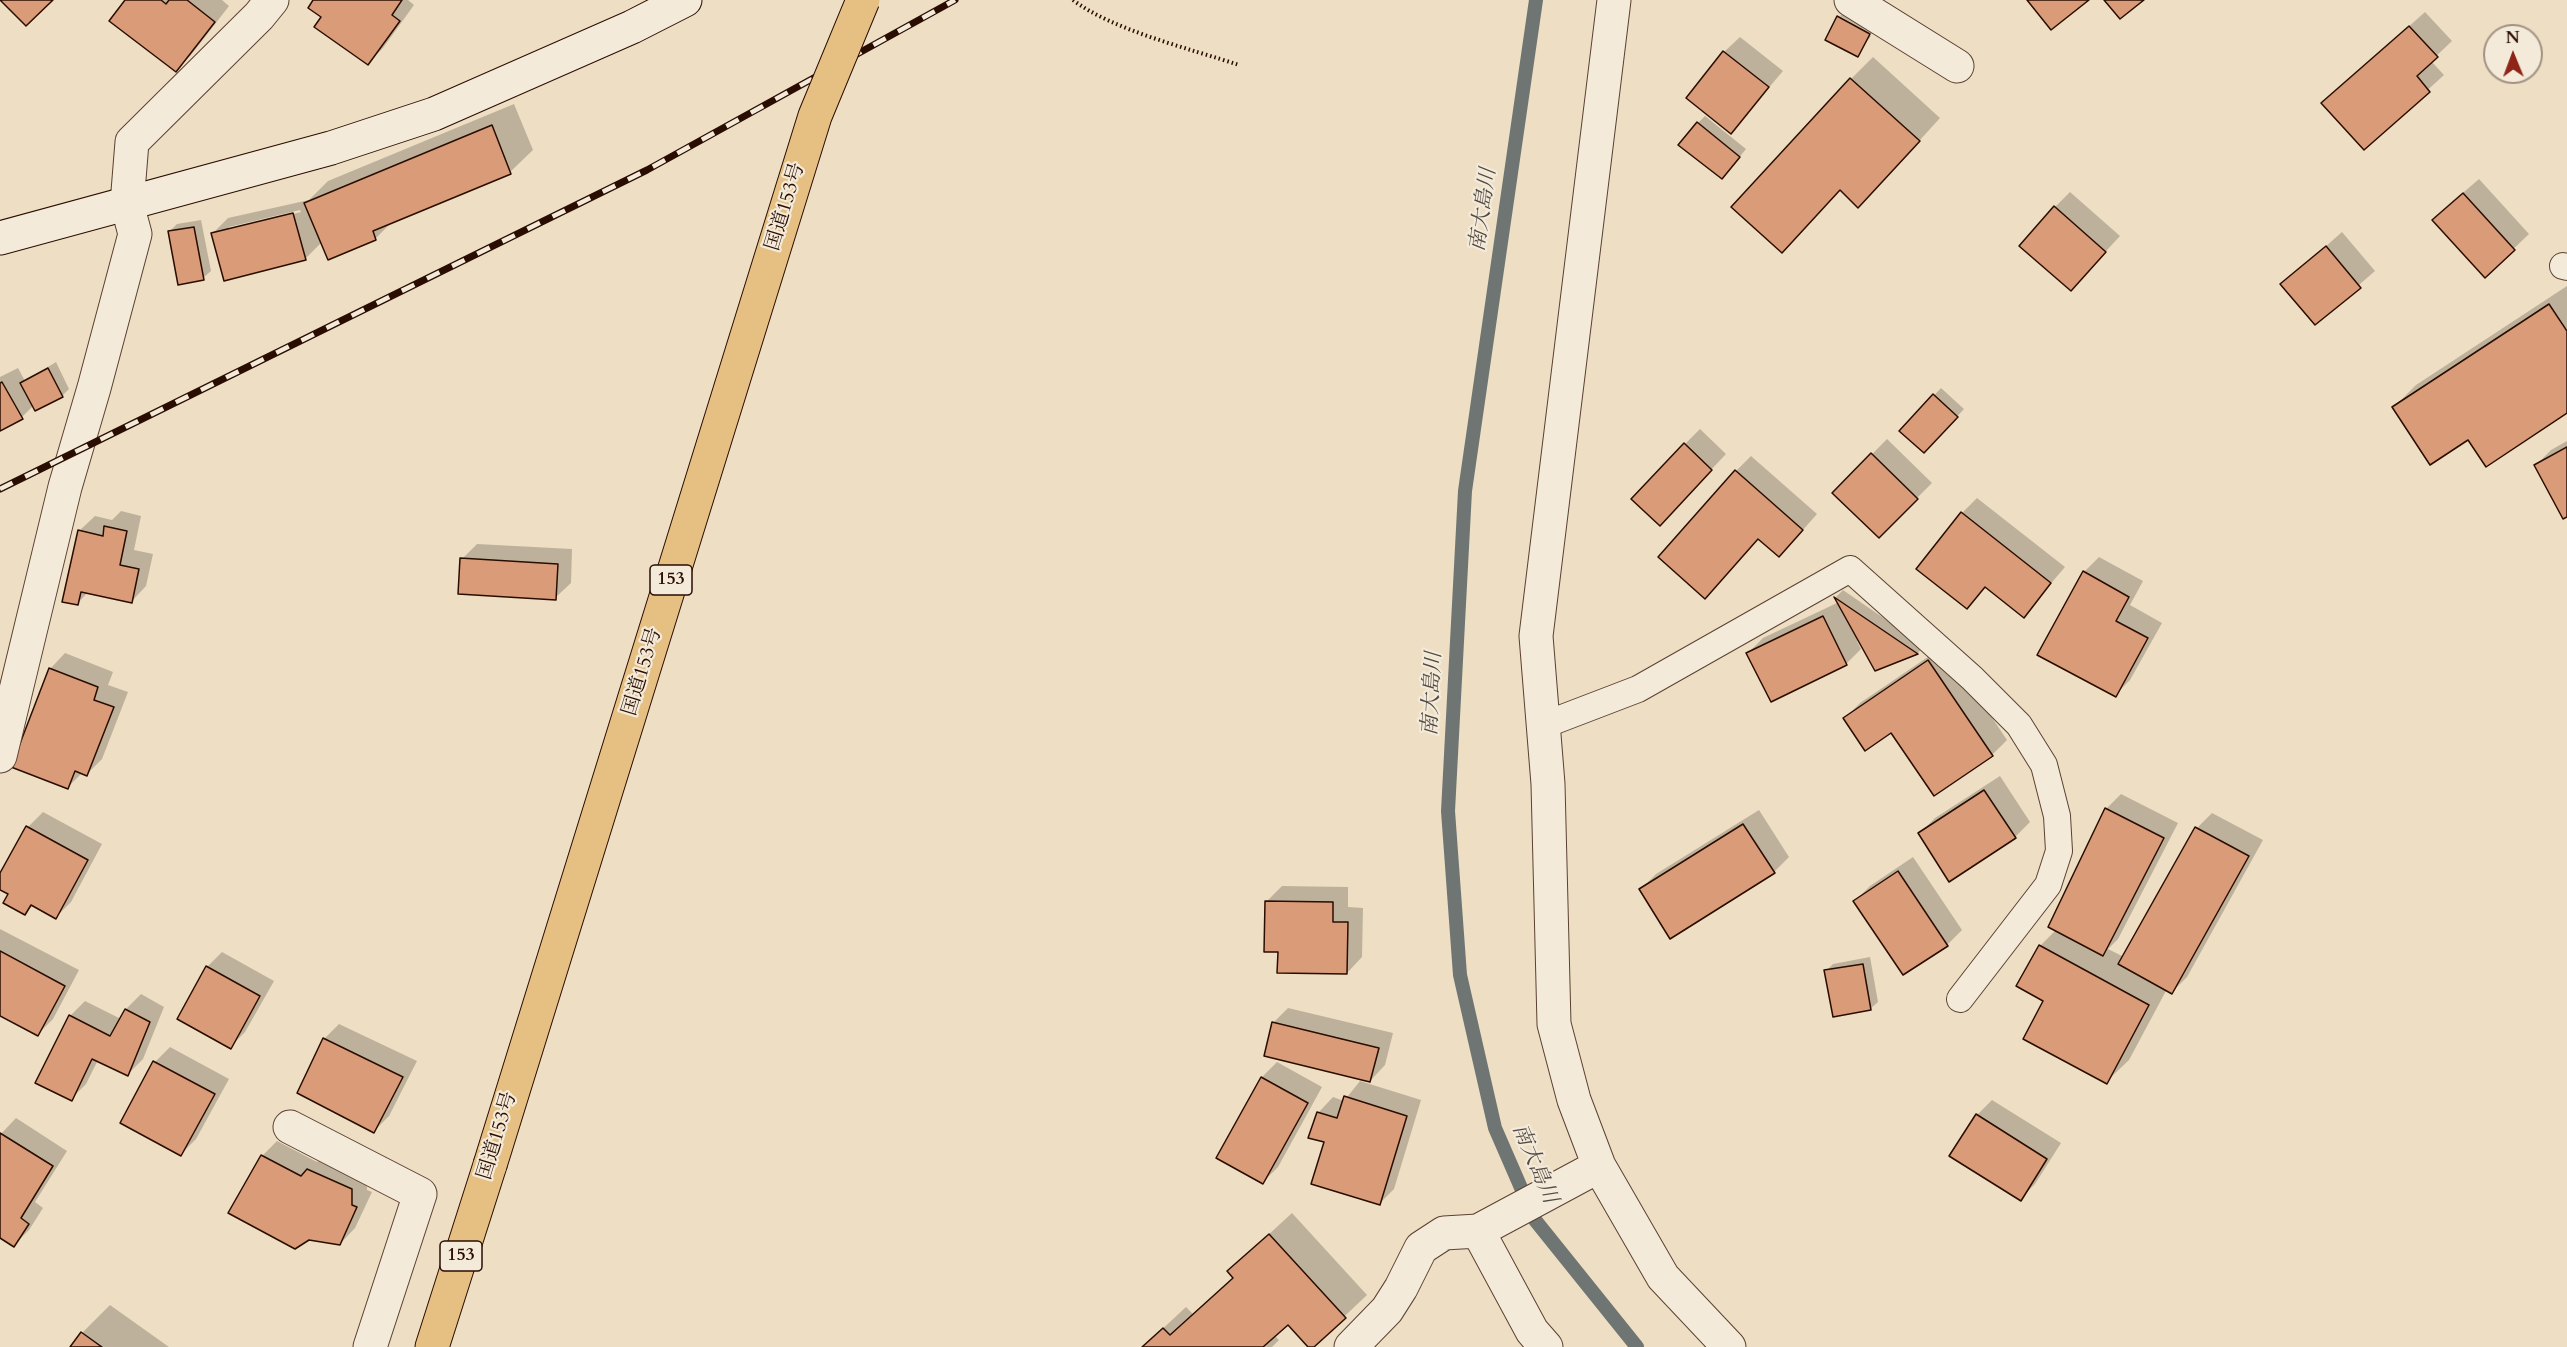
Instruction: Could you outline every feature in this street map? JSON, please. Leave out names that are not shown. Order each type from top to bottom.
[{"type":"highway","name":"国道153号","points":[[432,1347],[815,116],[863,0]]},
{"type":"street","points":[[0,756],[65,487],[135,234],[127,204],[132,142],[259,16],[272,0]]},
{"type":"street","points":[[0,238],[331,148],[434,114],[632,27],[685,0]]},
{"type":"street","points":[[1614,0],[1536,636],[1548,784],[1554,1024],[1574,1100],[1588,1172],[1663,1277],[1729,1347]]},
{"type":"street","points":[[1851,0],[1957,66]]},
{"type":"street","points":[[290,1127],[420,1194],[370,1347]]},
{"type":"street","points":[[1351,1347],[1387,1310],[1421,1248],[1444,1233],[1478,1232],[1588,1172]]},
{"type":"street","points":[[1478,1232],[1532,1331],[1546,1347]]},
{"type":"lane","points":[[1544,725],[1638,689],[1850,568],[1972,678],[2019,725],[2044,765],[2057,816],[2059,851],[2048,885],[1960,999]]},
{"type":"path","points":[[1073,0],[1085,9],[1150,36],[1239,64]]},
{"type":"building","points":[[0,0],[53,0],[26,26]]},
{"type":"building","points":[[125,0],[161,0],[166,4],[169,0],[187,0],[215,22],[176,72],[109,21]]},
{"type":"building","points":[[313,0],[402,0],[392,15],[400,21],[368,65],[314,27],[321,17],[308,8]]},
{"type":"building","points":[[2027,0],[2089,0],[2051,30]]},
{"type":"building","points":[[2104,0],[2144,0],[2120,19]]},
{"type":"building","points":[[1837,16],[1870,34],[1858,57],[1825,40]]},
{"type":"building","points":[[2409,26],[2438,57],[2417,76],[2430,92],[2364,150],[2321,103]]},
{"type":"building","points":[[1723,51],[1769,87],[1731,134],[1686,98]]},
{"type":"building","points":[[1850,78],[1920,141],[1858,208],[1840,190],[1782,253],[1731,207]]},
{"type":"building","points":[[1697,122],[1740,157],[1722,179],[1678,145]]},
{"type":"building","points":[[492,125],[511,174],[373,231],[376,240],[328,260],[304,203]]},
{"type":"building","points":[[2463,193],[2515,250],[2485,278],[2432,220]]},
{"type":"building","points":[[2054,206],[2106,252],[2071,291],[2019,246]]},
{"type":"building","points":[[293,213],[306,260],[224,281],[211,233]]},
{"type":"building","points":[[194,227],[204,280],[178,285],[168,231]]},
{"type":"building","points":[[2326,246],[2361,288],[2315,325],[2280,284]]},
{"type":"building","points":[[2549,304],[2567,331],[2567,413],[2486,467],[2468,440],[2430,465],[2392,407]]},
{"type":"building","points":[[48,368],[63,397],[35,411],[20,383]]},
{"type":"building","points":[[2,382],[23,419],[0,431],[0,383]]},
{"type":"building","points":[[1933,394],[1958,417],[1924,453],[1899,431]]},
{"type":"building","points":[[1684,443],[1712,470],[1660,526],[1631,499]]},
{"type":"building","points":[[2567,447],[2567,517],[2563,519],[2534,465]]},
{"type":"building","points":[[1871,453],[1918,499],[1879,538],[1832,493]]},
{"type":"building","points":[[1735,470],[1803,530],[1779,557],[1758,539],[1705,599],[1658,557]]},
{"type":"building","points":[[1961,512],[2051,583],[2024,618],[1985,587],[1967,609],[1916,569]]},
{"type":"building","points":[[104,526],[127,531],[120,565],[139,569],[132,603],[81,592],[78,605],[62,602],[78,530],[103,536]]},
{"type":"building","points":[[460,558],[558,564],[556,600],[458,594]]},
{"type":"building","points":[[2083,571],[2129,597],[2116,621],[2148,638],[2116,697],[2037,655]]},
{"type":"building","points":[[1834,597],[1918,654],[1875,671]]},
{"type":"building","points":[[1823,616],[1847,665],[1771,702],[1746,653]]},
{"type":"building","points":[[1928,660],[1993,756],[1934,796],[1891,733],[1865,751],[1843,718]]},
{"type":"building","points":[[49,668],[98,687],[94,700],[114,707],[87,776],[75,771],[68,789],[11,767]]},
{"type":"building","points":[[1984,790],[2016,838],[1949,882],[1918,833]]},
{"type":"building","points":[[2105,808],[2164,838],[2103,956],[2048,927]]},
{"type":"building","points":[[1743,824],[1775,873],[1670,939],[1639,889]]},
{"type":"building","points":[[26,826],[88,860],[56,919],[31,905],[25,915],[3,903],[8,894],[0,890],[0,873]]},
{"type":"building","points":[[2195,827],[2249,856],[2172,994],[2118,964]]},
{"type":"building","points":[[1898,871],[1948,946],[1903,975],[1853,901]]},
{"type":"building","points":[[1265,901],[1333,902],[1333,922],[1348,922],[1347,974],[1277,973],[1278,952],[1264,952]]},
{"type":"building","points":[[2039,945],[2149,1005],[2107,1084],[2023,1039],[2043,1001],[2016,986]]},
{"type":"building","points":[[0,951],[65,986],[38,1036],[0,1016]]},
{"type":"building","points":[[1863,964],[1871,1010],[1833,1017],[1824,970]]},
{"type":"building","points":[[206,966],[260,996],[231,1049],[177,1019]]},
{"type":"building","points":[[125,1009],[150,1022],[128,1076],[92,1059],[72,1101],[35,1083],[69,1015],[110,1036]]},
{"type":"building","points":[[1272,1022],[1379,1048],[1370,1082],[1264,1056]]},
{"type":"building","points":[[323,1038],[403,1077],[374,1133],[297,1093]]},
{"type":"building","points":[[153,1061],[215,1094],[181,1156],[120,1123]]},
{"type":"building","points":[[1261,1077],[1308,1103],[1263,1184],[1216,1158]]},
{"type":"building","points":[[1344,1096],[1407,1116],[1380,1205],[1311,1184],[1324,1142],[1308,1138],[1317,1112],[1337,1118]]},
{"type":"building","points":[[1976,1114],[2047,1159],[2021,1201],[1949,1156]]},
{"type":"building","points":[[0,1133],[53,1166],[21,1218],[29,1224],[14,1247],[0,1238]]},
{"type":"building","points":[[261,1155],[301,1176],[307,1169],[352,1189],[352,1205],[357,1207],[340,1245],[309,1240],[295,1249],[228,1213]]},
{"type":"building","points":[[1269,1234],[1346,1318],[1314,1347],[1308,1347],[1288,1325],[1263,1347],[1142,1347],[1163,1328],[1170,1335],[1233,1278],[1227,1271]]},
{"type":"building","points":[[81,1332],[102,1347],[70,1347]]},
{"type":"waterway","name":"南大島川","points":[[1536,0],[1465,491],[1448,811],[1460,975],[1495,1128],[1535,1220],[1637,1347]]},
{"type":"railway","points":[[0,489],[647,170],[955,0]]}]
